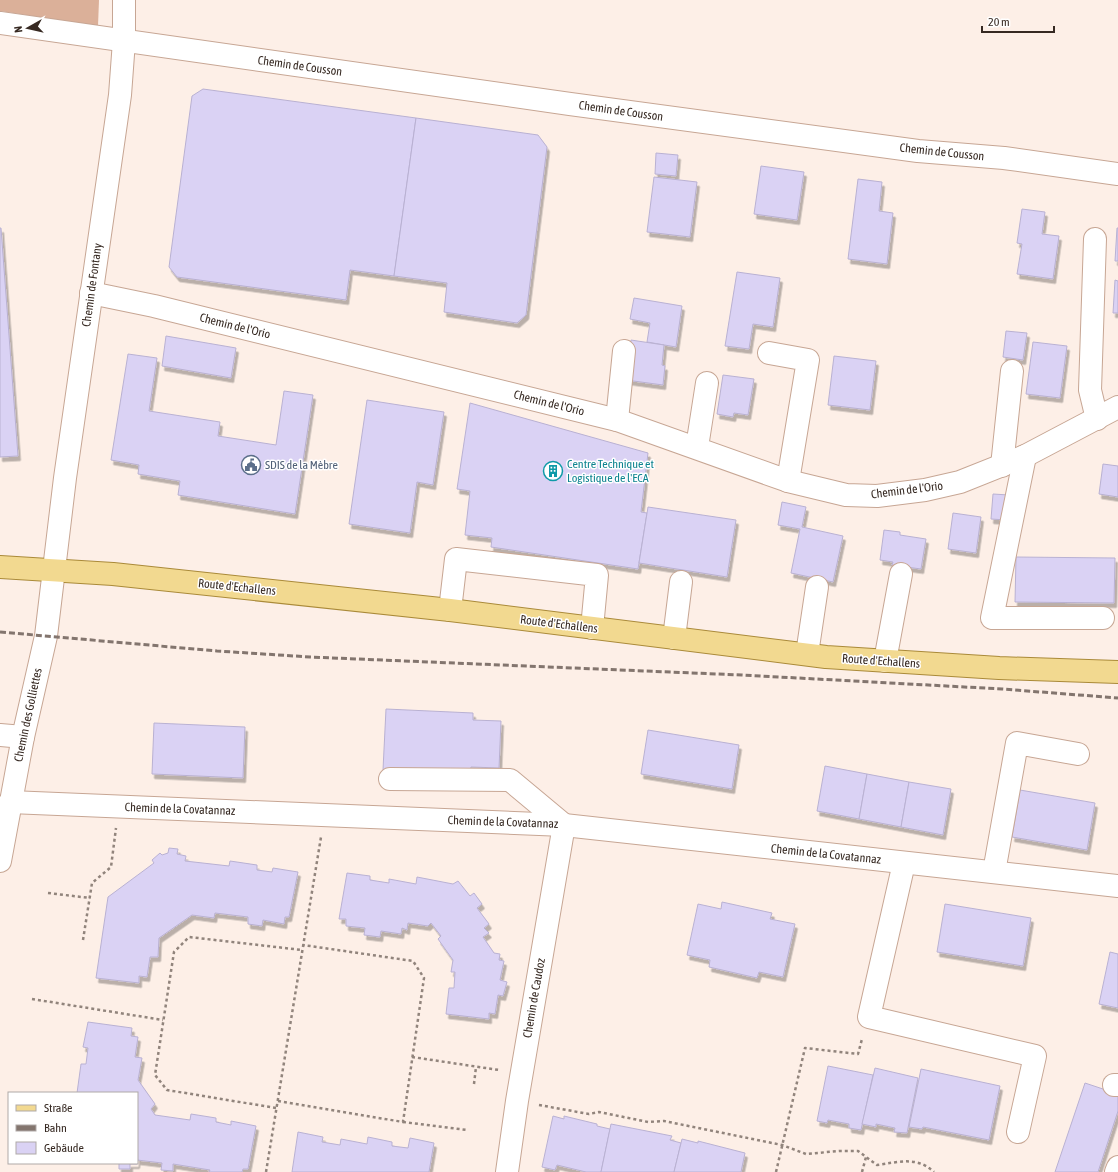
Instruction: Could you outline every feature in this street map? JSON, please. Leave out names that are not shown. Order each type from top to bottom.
[{"type":"main road","name":"Route d'Echallens","points":[[0,567],[113,574],[450,610],[807,654],[885,661],[999,668],[1118,672]]},
{"type":"street","name":"Chemin de Fontany","points":[[55,570],[65,478],[120,95],[124,41],[124,0]]},
{"type":"street","name":"Chemin de Cousson","points":[[0,23],[918,151],[1004,158],[1118,174]]},
{"type":"street","points":[[1095,239],[1090,390],[1097,419]]},
{"type":"street","name":"Chemin de l'Orio","points":[[91,293],[154,306],[617,420],[788,482],[846,495],[877,496],[925,490],[960,482],[1025,456],[1118,407]]},
{"type":"street","points":[[617,420],[624,352]]},
{"type":"street","points":[[769,352],[808,360],[788,482]]},
{"type":"street","points":[[1002,466],[1012,371]]},
{"type":"street","points":[[697,448],[707,383]]},
{"type":"street","points":[[1025,456],[992,618],[1103,618]]},
{"type":"street","points":[[450,610],[456,560],[597,575],[592,628]]},
{"type":"street","name":"Chemin des Golliettes","points":[[0,861],[23,737],[46,636],[55,570]]},
{"type":"street","points":[[885,661],[901,574]]},
{"type":"street","points":[[674,638],[681,582]]},
{"type":"street","points":[[807,654],[817,588]]},
{"type":"street","points":[[0,736],[23,737]]},
{"type":"street","points":[[994,872],[1017,743],[1078,754]]},
{"type":"street","points":[[390,779],[510,780],[564,825]]},
{"type":"street","name":"Chemin de la Covatannaz","points":[[10,802],[564,825],[1118,886]]},
{"type":"street","name":"Chemin de Caudoz","points":[[507,1172],[517,1101],[564,825]]},
{"type":"street","points":[[904,862],[868,1017],[1035,1056],[1018,1132]]},
{"type":"street","points":[[1116,1172],[1118,1167]]},
{"type":"path","points":[[83,940],[92,883],[112,867],[117,820]]},
{"type":"path","points":[[266,1172],[321,836]]},
{"type":"path","points":[[48,893],[90,898]]},
{"type":"path","points":[[276,1108],[167,1090],[155,1075],[174,952],[189,937],[302,950]]},
{"type":"path","points":[[303,944],[413,961],[424,978],[403,1122]]},
{"type":"path","points":[[32,999],[163,1020]]},
{"type":"path","points":[[776,1172],[805,1048],[858,1054],[868,1017]]},
{"type":"path","points":[[412,1057],[503,1070]]},
{"type":"path","points":[[474,1084],[476,1067]]},
{"type":"path","points":[[278,1101],[403,1122],[467,1130]]},
{"type":"path","points":[[517,1101],[589,1114],[599,1112],[648,1122],[664,1121],[782,1145],[806,1154],[858,1151],[877,1165],[914,1161],[926,1164],[934,1172]]},
{"type":"path","points":[[862,1172],[866,1157]]},
{"type":"shaded area","points":[[0,0],[99,0],[98,26],[0,11]]},
{"type":"building","points":[[203,89],[416,118],[394,276],[350,270],[346,300],[177,277],[169,267],[192,96]]},
{"type":"building","points":[[416,118],[538,135],[547,147],[526,315],[517,323],[444,312],[447,283],[394,276]]},
{"type":"building","points":[[656,153],[678,155],[676,176],[655,174]]},
{"type":"building","points":[[761,166],[804,172],[797,220],[754,214]]},
{"type":"building","points":[[654,177],[697,182],[690,237],[647,232]]},
{"type":"building","points":[[858,179],[882,182],[879,211],[893,213],[887,264],[848,259]]},
{"type":"building","points":[[1022,209],[1045,212],[1042,234],[1059,236],[1053,279],[1017,274],[1022,244],[1017,243]]},
{"type":"building","points":[[0,228],[18,456],[0,457]]},
{"type":"building","points":[[1117,228],[1118,261],[1115,261]]},
{"type":"building","points":[[737,272],[780,278],[773,327],[753,324],[749,349],[725,346]]},
{"type":"building","points":[[1115,280],[1118,281],[1118,313],[1113,313]]},
{"type":"building","points":[[634,298],[682,306],[676,347],[647,342],[650,323],[630,319]]},
{"type":"building","points":[[1006,331],[1027,333],[1023,360],[1003,357]]},
{"type":"building","points":[[166,336],[236,348],[231,378],[162,366]]},
{"type":"building","points":[[631,340],[664,345],[662,365],[665,366],[663,385],[626,380]]},
{"type":"building","points":[[1033,342],[1067,346],[1060,398],[1026,394]]},
{"type":"building","points":[[128,354],[157,358],[149,411],[220,422],[218,436],[276,445],[284,391],[313,395],[295,514],[178,495],[180,481],[138,474],[139,465],[111,460]]},
{"type":"building","points":[[834,356],[876,361],[870,410],[828,405]]},
{"type":"building","points":[[723,375],[754,379],[748,415],[734,413],[733,417],[717,414]]},
{"type":"building","points":[[367,400],[444,412],[433,485],[417,482],[410,533],[349,524]]},
{"type":"building","name":"Centre Technique et Logistique de l'ECA","points":[[470,403],[648,453],[641,512],[647,513],[638,569],[491,547],[492,538],[465,535],[470,491],[457,489]]},
{"type":"building","points":[[1103,464],[1118,466],[1118,497],[1099,494]]},
{"type":"building","points":[[993,494],[1009,495],[1006,520],[991,519]]},
{"type":"building","points":[[782,502],[806,507],[802,527],[843,536],[833,582],[791,573],[800,529],[778,525]]},
{"type":"building","points":[[648,507],[736,520],[727,577],[639,563]]},
{"type":"building","points":[[953,513],[981,517],[976,553],[948,549]]},
{"type":"building","points":[[884,530],[900,532],[900,535],[926,539],[921,569],[892,565],[893,562],[880,560]]},
{"type":"building","points":[[1016,557],[1115,558],[1114,603],[1015,602]]},
{"type":"building","points":[[386,709],[473,713],[473,720],[501,721],[499,768],[471,767],[470,774],[383,770]]},
{"type":"building","points":[[154,723],[245,727],[243,778],[152,774]]},
{"type":"building","points":[[648,730],[739,745],[732,789],[641,774]]},
{"type":"building","points":[[825,766],[867,774],[859,819],[817,811]]},
{"type":"building","points":[[867,774],[909,782],[901,827],[859,819]]},
{"type":"building","points":[[909,782],[951,789],[943,835],[901,827]]},
{"type":"building","points":[[1020,790],[1095,803],[1087,850],[1012,837]]},
{"type":"building","points":[[169,848],[178,849],[177,854],[186,856],[185,861],[229,866],[230,861],[257,865],[257,870],[272,872],[273,868],[298,872],[289,917],[285,917],[284,924],[263,920],[262,926],[248,924],[248,917],[215,913],[214,918],[192,915],[159,938],[158,957],[150,957],[147,977],[139,976],[139,983],[96,978],[108,897],[154,863],[152,860],[160,853],[162,855],[168,853]]},
{"type":"building","points":[[347,873],[370,876],[370,880],[389,883],[389,879],[416,884],[417,877],[453,884],[458,881],[470,896],[474,893],[482,904],[477,908],[489,924],[484,928],[489,933],[483,937],[494,953],[500,954],[499,960],[504,961],[500,980],[507,982],[503,996],[498,995],[495,1014],[489,1013],[489,1019],[446,1014],[449,988],[454,988],[455,972],[451,972],[453,960],[438,939],[441,936],[431,923],[428,926],[408,923],[407,930],[402,928],[401,934],[381,931],[380,937],[364,935],[365,928],[346,926],[346,919],[339,919]]},
{"type":"building","points":[[722,902],[772,913],[770,919],[795,924],[783,977],[759,972],[757,978],[709,967],[710,960],[687,955],[698,904],[721,909]]},
{"type":"building","points":[[945,904],[1031,918],[1023,966],[937,952]]},
{"type":"building","points":[[1110,952],[1118,954],[1118,1008],[1099,1004]]},
{"type":"building","points":[[88,1022],[132,1028],[131,1036],[138,1037],[135,1057],[142,1058],[138,1080],[155,1104],[151,1109],[155,1115],[190,1120],[191,1114],[216,1118],[216,1122],[231,1125],[231,1121],[256,1126],[248,1169],[243,1169],[242,1172],[209,1172],[210,1170],[173,1164],[173,1171],[161,1170],[162,1163],[138,1160],[138,1092],[77,1092],[81,1064],[86,1064],[88,1048],[83,1047]]},
{"type":"building","points":[[828,1066],[873,1075],[861,1130],[849,1128],[849,1124],[828,1120],[827,1123],[817,1121]]},
{"type":"building","points":[[875,1068],[918,1078],[907,1133],[894,1132],[895,1128],[876,1124],[876,1127],[862,1124]]},
{"type":"building","points":[[921,1069],[1000,1086],[989,1140],[923,1127],[922,1129],[909,1127]]},
{"type":"building","points":[[1085,1083],[1118,1094],[1118,1111],[1098,1172],[1055,1172]]},
{"type":"building","points":[[553,1116],[564,1119],[564,1116],[597,1124],[597,1126],[610,1129],[601,1172],[586,1172],[557,1165],[555,1170],[542,1167]]},
{"type":"building","points":[[611,1124],[672,1136],[670,1140],[681,1143],[674,1172],[601,1172]]},
{"type":"building","points":[[298,1132],[323,1137],[322,1142],[340,1145],[341,1139],[367,1144],[368,1137],[392,1142],[392,1146],[408,1148],[410,1138],[434,1143],[429,1172],[292,1172]]},
{"type":"building","points":[[682,1139],[698,1143],[698,1141],[745,1153],[741,1172],[674,1172]]},
{"type":"building","points":[[119,1164],[130,1164],[130,1169],[119,1169]]},
{"type":"railway","points":[[0,632],[217,651],[310,657],[742,675],[1002,689],[1118,698]]},
{"type":"place","name":"SDIS de la Mèbre","points":[[251,465]]},
{"type":"place","name":"Centre Technique et Logistique de l'ECA","points":[[553,471]]}]
